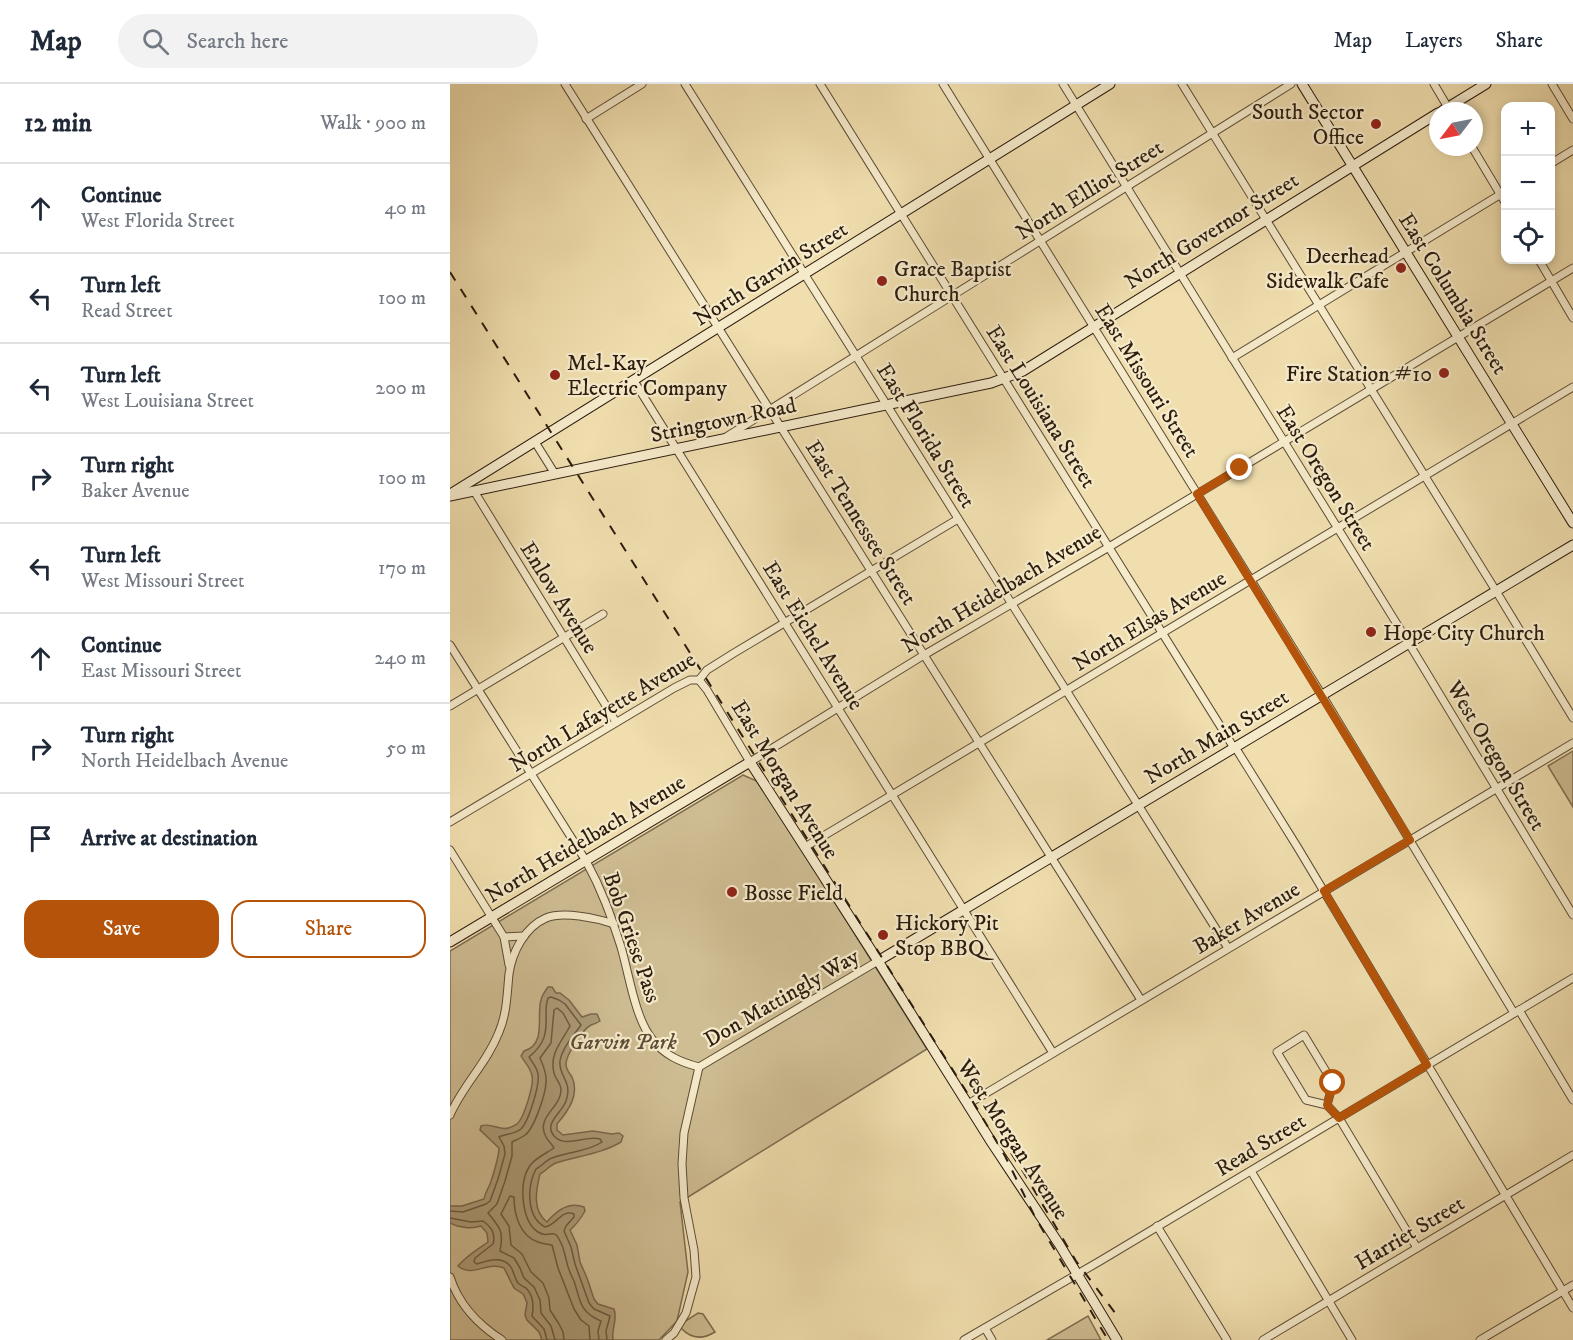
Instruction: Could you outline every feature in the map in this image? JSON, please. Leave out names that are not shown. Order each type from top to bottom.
[{"type":"main road","name":"North Garvin Street","points":[[450,495],[1110,84]]},
{"type":"main road","name":"East Columbia Street","points":[[1302,84],[1573,522]]},
{"type":"main road","name":"North Governor Street","points":[[1458,102],[1486,84]]},
{"type":"main road","name":"North Governor Street","points":[[1004,379],[1023,371],[1352,165],[1429,120]]},
{"type":"main road","name":"Stringtown Road","points":[[450,495],[887,406],[1004,379]]},
{"type":"main road","name":"North Main Street","points":[[878,961],[1573,545]]},
{"type":"main road","name":"East Morgan Avenue","points":[[750,762],[878,961]]},
{"type":"main road","name":"North Heidelbach Avenue","points":[[450,942],[750,762]]},
{"type":"main road","name":"West Morgan Avenue","points":[[878,961],[1117,1340]]},
{"type":"street","name":"East Tennessee Street","points":[[565,84],[1141,1000]]},
{"type":"street","points":[[586,119],[642,84]]},
{"type":"street","name":"East Florida Street","points":[[685,84],[1228,948]]},
{"type":"street","name":"East Louisiana Street","points":[[820,84],[1324,891],[1573,1308]]},
{"type":"street","name":"East Missouri Street","points":[[944,84],[1573,1100]]},
{"type":"street","name":"East Oregon Street","points":[[1063,84],[1408,644]]},
{"type":"street","points":[[1182,84],[1573,718]]},
{"type":"street","name":"North Elliot Street","points":[[723,439],[1291,84]]},
{"type":"street","points":[[1434,84],[1441,102]]},
{"type":"street","points":[[1552,84],[1573,119]]},
{"type":"street","points":[[1555,161],[1573,150]]},
{"type":"street","points":[[1478,156],[1501,190]]},
{"type":"street","points":[[1232,358],[1501,194]]},
{"type":"street","points":[[1541,264],[1573,318]]},
{"type":"street","name":"North Heidelbach Avenue","points":[[750,762],[924,655],[1109,547],[1573,268]]},
{"type":"street","name":"East Eichel Avenue","points":[[633,381],[1053,1053]]},
{"type":"street","name":"North Elsas Avenue","points":[[805,847],[1573,387]]},
{"type":"street","points":[[536,442],[555,474]]},
{"type":"street","name":"Enlow Avenue","points":[[474,491],[616,722]]},
{"type":"street","name":"North Lafayette Avenue","points":[[450,822],[616,722],[690,680],[699,680],[707,670],[958,519]]},
{"type":"street","points":[[450,706],[603,614]]},
{"type":"street","name":"West Oregon Street","points":[[1408,644],[1573,915]]},
{"type":"street","name":"Bob Griese Pass","points":[[450,645],[586,861],[604,895],[646,1032],[665,1053],[684,1063],[699,1067]]},
{"type":"street","name":"East Morgan Avenue","points":[[699,680],[750,762]]},
{"type":"street","name":"Baker Avenue","points":[[968,1104],[1573,743]]},
{"type":"street","points":[[450,850],[504,937],[509,960],[505,1012],[500,1031],[488,1056],[462,1093],[450,1115]]},
{"type":"street","points":[[509,973],[524,936],[538,922],[548,917],[563,915],[614,924]]},
{"type":"street","points":[[504,937],[524,936]]},
{"type":"street","name":"Don Mattingly Way","points":[[666,1340],[673,1337],[686,1313],[696,1277],[694,1250],[684,1198],[682,1164],[684,1133],[699,1067],[878,961]]},
{"type":"street","name":"Read Street","points":[[964,1340],[1573,978]]},
{"type":"street","points":[[1327,1105],[1333,1083],[1304,1035],[1277,1052],[1306,1100],[1327,1105],[1339,1118],[1417,1248]]},
{"type":"street","name":"Harriet Street","points":[[1263,1340],[1573,1155]]},
{"type":"street","points":[[1251,1171],[1352,1340]]},
{"type":"street","points":[[1157,1226],[1227,1340]]},
{"type":"street","points":[[450,1278],[458,1297],[471,1316],[486,1330],[502,1340]]},
{"type":"street","points":[[1480,1340],[1573,1285]]},
{"type":"street","points":[[985,1328],[992,1340]]},
{"type":"green space","points":[[1573,751],[1573,807],[1548,766]]},
{"type":"green space","name":"Garvin Park","points":[[743,775],[759,782],[927,1049],[680,1202],[688,1272],[677,1321],[659,1340],[450,1340],[450,951]]},
{"type":"green space","points":[[698,1313],[703,1314],[715,1332],[697,1337],[681,1328],[684,1322]]},
{"type":"green space","points":[[1088,1316],[1101,1340],[1047,1340]]},
{"type":"water","points":[[548,987],[552,987],[556,993],[560,993],[569,1000],[582,1017],[597,1014],[600,1021],[591,1025],[584,1032],[567,1060],[566,1066],[575,1090],[569,1108],[557,1124],[557,1130],[563,1135],[593,1131],[619,1133],[623,1136],[621,1142],[613,1146],[556,1163],[540,1174],[537,1206],[547,1222],[563,1208],[573,1205],[584,1207],[585,1211],[570,1230],[594,1299],[598,1304],[614,1309],[613,1340],[542,1340],[539,1332],[527,1320],[525,1315],[527,1303],[523,1294],[514,1288],[504,1268],[492,1266],[469,1270],[458,1266],[488,1242],[487,1233],[481,1226],[466,1228],[450,1223],[450,1206],[462,1206],[484,1199],[493,1176],[499,1148],[480,1130],[481,1126],[509,1128],[517,1124],[523,1115],[530,1094],[532,1076],[521,1056],[524,1051],[536,1043],[541,1000]]},
{"type":"railway","points":[[450,272],[978,1110],[1005,1156],[1035,1217],[1108,1340]]},
{"type":"railway","points":[[1011,1153],[1076,1261],[1116,1314]]},
{"type":"place","name":"South Sector Office","points":[[1376,124]]},
{"type":"place","name":"Deerhead Sidewalk Cafe","points":[[1401,268]]},
{"type":"place","name":"Grace Baptist Church","points":[[882,281]]},
{"type":"place","name":"Fire Station #10","points":[[1444,373]]},
{"type":"place","name":"Mel-Kay Electric Company","points":[[555,375]]},
{"type":"place","name":"Hope City Church","points":[[1371,632]]},
{"type":"place","name":"Bosse Field","points":[[732,892]]},
{"type":"place","name":"Hickory Pit Stop BBQ","points":[[883,935]]},
{"type":"route","points":[[1240,468],[1197,494],[1410,840],[1324,891],[1427,1065],[1339,1118],[1327,1105],[1333,1083]]}]
